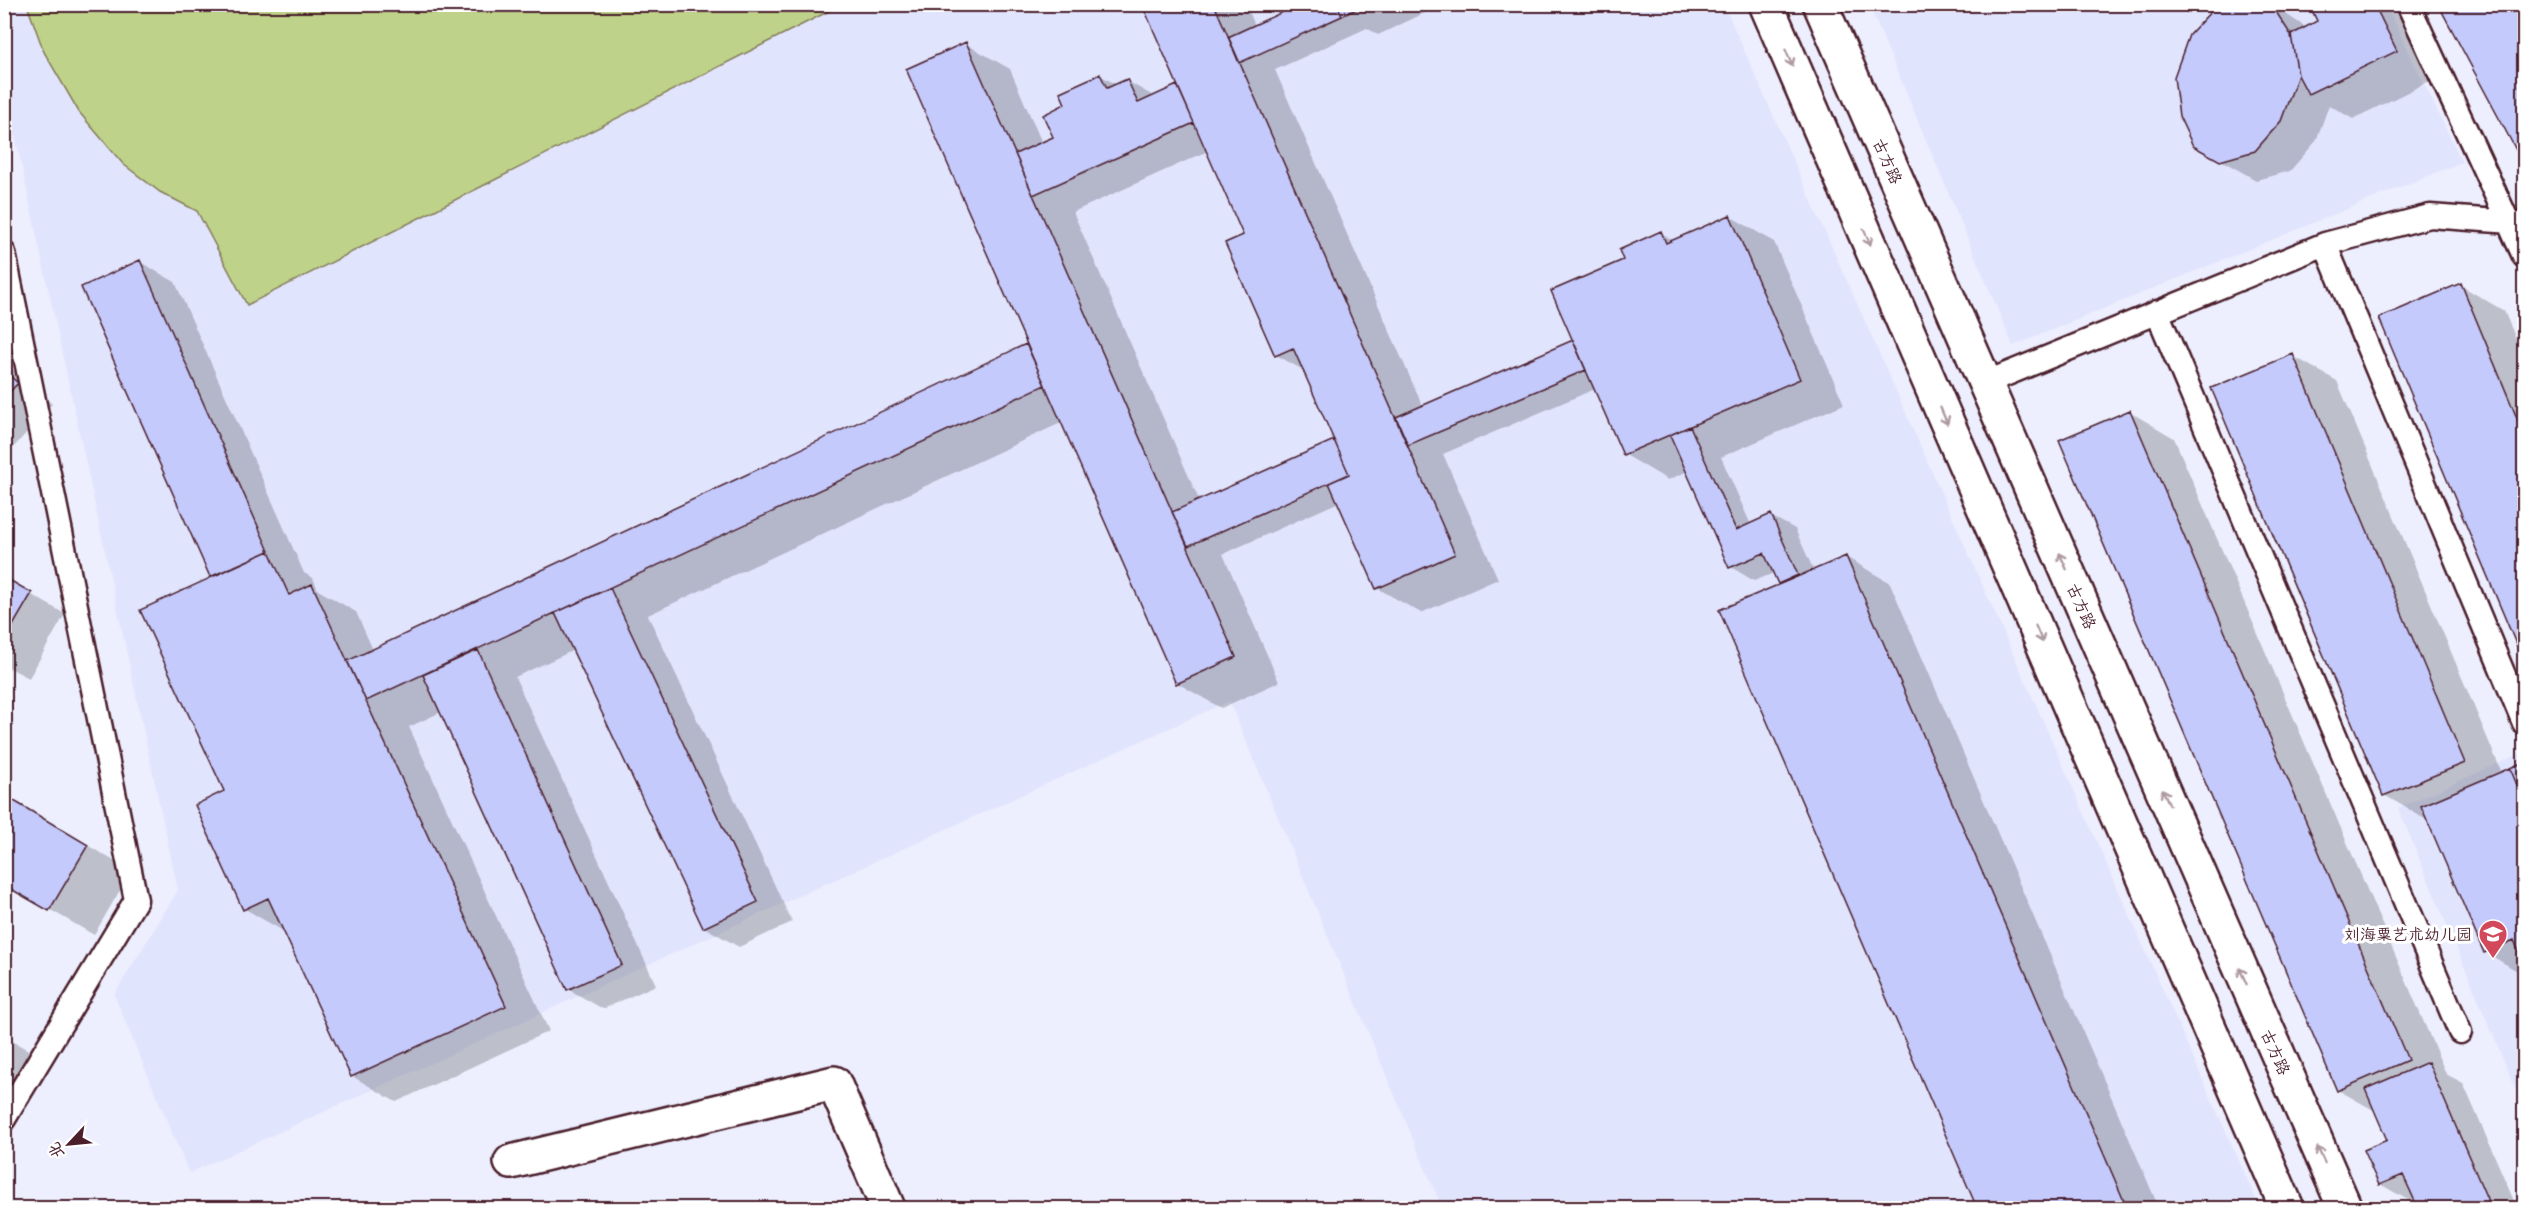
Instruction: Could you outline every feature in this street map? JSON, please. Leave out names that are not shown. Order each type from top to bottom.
[{"type":"street","points":[[1766,4],[2288,1209]]},
{"type":"street","name":"古方路","points":[[1820,4],[2345,1209]]},
{"type":"street","points":[[511,1162],[834,1083],[888,1209]]},
{"type":"lane","points":[[2408,4],[2517,222],[2524,256]]},
{"type":"lane","points":[[1985,383],[2325,244],[2430,216],[2517,222]]},
{"type":"lane","points":[[2325,244],[2524,723]]},
{"type":"lane","points":[[4,253],[136,900],[4,1119]]},
{"type":"lane","points":[[2157,312],[2460,1032]]},
{"type":"shaded area","points":[[4,5],[1724,5],[2260,1208],[1442,1208],[1229,701],[189,1173],[114,995],[178,890],[12,121],[5,71]]},
{"type":"shaded area","points":[[1869,5],[2386,5],[2462,162],[2013,346]]},
{"type":"shaded area","name":"刘海粟艺术幼儿园","points":[[2524,752],[2524,1109],[2398,808]]},
{"type":"green space","points":[[27,4],[841,5],[247,305],[197,211],[160,192],[123,164],[79,112],[44,52]]},
{"type":"building","points":[[1142,4],[1214,4],[1455,554],[1376,589],[1329,483],[1349,474],[1293,348],[1275,356],[1225,243],[1243,235]]},
{"type":"building","points":[[1300,4],[1337,4],[1342,16],[1239,63],[1228,37]]},
{"type":"building","points":[[1337,4],[1366,4],[1342,16]]},
{"type":"building","points":[[2222,4],[2271,4],[2291,35],[2298,75],[2281,121],[2255,151],[2220,161],[2193,146],[2179,116],[2174,77],[2189,35],[2215,7]]},
{"type":"building","points":[[2309,4],[2374,4],[2397,51],[2308,94],[2298,75],[2291,35],[2317,21]]},
{"type":"building","points":[[2438,4],[2524,5],[2524,165]]},
{"type":"building","points":[[966,42],[1236,657],[1176,684],[906,69]]},
{"type":"building","points":[[1100,74],[1107,88],[1127,79],[1138,103],[1177,85],[1194,123],[1033,195],[1015,154],[1053,137],[1043,115],[1065,104],[1060,92]]},
{"type":"building","points":[[1730,215],[1800,379],[1623,455],[1551,291],[1623,260],[1619,250],[1661,231],[1666,243]]},
{"type":"building","points":[[140,260],[269,551],[210,577],[81,287]]},
{"type":"building","points":[[2461,283],[2524,435],[2524,663],[2379,318]]},
{"type":"building","points":[[1573,340],[1586,370],[1408,445],[1396,417]]},
{"type":"building","points":[[1026,344],[1045,385],[366,701],[347,661]]},
{"type":"building","points":[[2293,354],[2465,763],[2383,796],[2211,388]]},
{"type":"building","points":[[4,371],[18,383],[4,398]]},
{"type":"building","points":[[2130,410],[2408,1060],[2337,1091],[2059,440]]},
{"type":"building","points":[[1690,426],[1736,530],[1771,514],[1798,575],[1778,584],[1764,553],[1729,568],[1670,435]]},
{"type":"building","points":[[1334,440],[1349,474],[1188,546],[1172,512]]},
{"type":"building","points":[[269,551],[289,595],[312,584],[506,1006],[351,1077],[268,898],[243,910],[195,805],[224,791],[140,610]]},
{"type":"building","points":[[1846,556],[2127,1208],[1977,1208],[1719,610]]},
{"type":"building","points":[[4,577],[32,593],[4,641]]},
{"type":"building","points":[[610,588],[758,902],[703,928],[555,613]]},
{"type":"building","points":[[478,650],[622,965],[567,990],[423,675]]},
{"type":"building","points":[[2524,762],[2524,802],[2510,768]]},
{"type":"building","points":[[2510,768],[2524,802],[2524,964],[2514,940],[2484,953],[2421,806]]},
{"type":"building","points":[[4,795],[88,845],[49,911],[4,885]]},
{"type":"building","points":[[2428,1062],[2491,1208],[2418,1208],[2403,1175],[2379,1185],[2363,1150],[2387,1140],[2365,1089]]},
{"type":"place","name":"刘海粟艺术幼儿园","points":[[2493,960]]}]
